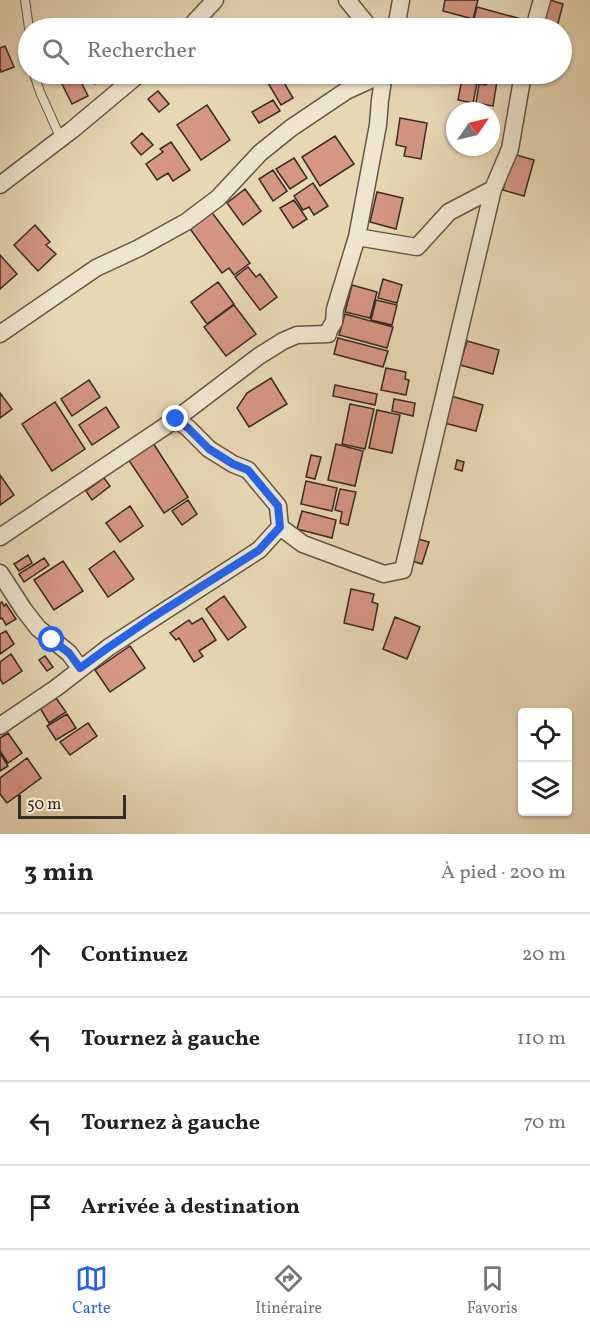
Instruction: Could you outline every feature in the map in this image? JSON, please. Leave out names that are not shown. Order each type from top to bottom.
[{"type":"street","points":[[198,18],[215,0]]},
{"type":"street","points":[[347,0],[362,18]]},
{"type":"street","points":[[398,18],[401,0]]},
{"type":"street","points":[[537,18],[542,0]]},
{"type":"street","points":[[0,185],[61,139],[127,84]]},
{"type":"street","points":[[0,334],[96,268],[186,222],[218,198],[260,153],[291,128],[346,92],[363,84]]},
{"type":"street","points":[[0,537],[176,419],[259,356],[283,341],[297,335],[328,334],[334,322],[335,309],[357,237],[378,125],[382,84]]},
{"type":"street","points":[[280,527],[303,544],[384,574],[404,570],[493,189],[510,149],[521,84]]},
{"type":"street","points":[[357,237],[417,247],[449,212],[493,189]]},
{"type":"street","points":[[0,726],[153,617],[259,550],[280,527],[278,506],[248,470],[233,464],[209,449],[176,419]]},
{"type":"street","points":[[0,573],[38,628],[69,653],[80,668]]},
{"type":"lane","points":[[25,0],[28,18]]},
{"type":"lane","points":[[37,84],[61,139]]},
{"type":"building","points":[[445,0],[478,0],[473,18],[443,11]]},
{"type":"building","points":[[550,0],[563,4],[559,18],[544,18]]},
{"type":"building","points":[[477,7],[518,18],[474,18]]},
{"type":"building","points":[[5,46],[14,67],[1,72],[0,48]]},
{"type":"building","points":[[62,84],[82,84],[88,96],[72,104]]},
{"type":"building","points":[[269,84],[285,84],[293,98],[281,105]]},
{"type":"building","points":[[461,84],[477,84],[473,102],[458,100]]},
{"type":"building","points":[[479,84],[497,84],[494,102],[476,102]]},
{"type":"building","points":[[158,91],[169,104],[159,112],[148,99]]},
{"type":"building","points":[[273,100],[280,111],[259,123],[252,112]]},
{"type":"building","points":[[207,105],[230,140],[201,160],[177,125]]},
{"type":"building","points":[[400,118],[427,123],[421,159],[404,156],[406,147],[396,145]]},
{"type":"building","points":[[142,133],[153,145],[141,155],[131,143]]},
{"type":"building","points":[[335,136],[354,164],[320,186],[302,157]]},
{"type":"building","points":[[171,142],[190,170],[173,181],[168,173],[157,180],[146,164],[163,152],[160,149]]},
{"type":"building","points":[[513,154],[534,160],[524,196],[503,190]]},
{"type":"building","points":[[294,158],[307,178],[290,189],[276,169]]},
{"type":"building","points":[[273,170],[287,191],[273,201],[259,179]]},
{"type":"building","points":[[313,183],[328,206],[314,215],[309,207],[303,210],[294,196]]},
{"type":"building","points":[[245,189],[261,211],[243,225],[227,203]]},
{"type":"building","points":[[377,192],[403,198],[396,229],[370,222]]},
{"type":"building","points":[[294,200],[307,219],[293,228],[280,208]]},
{"type":"building","points":[[210,210],[250,263],[234,275],[229,268],[222,273],[188,226]]},
{"type":"building","points":[[35,225],[50,242],[46,245],[56,254],[38,271],[14,245]]},
{"type":"building","points":[[0,255],[17,274],[0,289]]},
{"type":"building","points":[[248,267],[256,277],[260,274],[277,297],[260,310],[235,277]]},
{"type":"building","points":[[383,279],[402,285],[397,303],[378,298]]},
{"type":"building","points":[[218,282],[234,304],[207,324],[191,302]]},
{"type":"building","points":[[352,285],[377,292],[370,318],[345,312]]},
{"type":"building","points":[[376,300],[397,305],[392,325],[371,320]]},
{"type":"building","points":[[234,305],[256,334],[226,356],[204,327]]},
{"type":"building","points":[[345,314],[393,327],[387,348],[339,335]]},
{"type":"building","points":[[338,338],[388,351],[383,367],[334,354]]},
{"type":"building","points":[[467,341],[499,350],[493,374],[460,365]]},
{"type":"building","points":[[386,368],[406,372],[405,379],[409,380],[406,395],[381,390]]},
{"type":"building","points":[[271,378],[287,404],[249,427],[237,408],[247,393]]},
{"type":"building","points":[[89,380],[100,397],[72,416],[61,399]]},
{"type":"building","points":[[335,385],[377,394],[375,405],[333,396]]},
{"type":"building","points":[[0,393],[12,409],[0,418]]},
{"type":"building","points":[[451,396],[483,405],[476,431],[444,423]]},
{"type":"building","points":[[394,399],[415,403],[413,416],[392,411]]},
{"type":"building","points":[[55,402],[85,449],[52,471],[22,424]]},
{"type":"building","points":[[350,404],[374,409],[365,449],[342,444]]},
{"type":"building","points":[[106,407],[119,427],[92,445],[79,425]]},
{"type":"building","points":[[377,410],[400,415],[392,453],[369,448]]},
{"type":"building","points":[[153,443],[188,497],[164,513],[128,459]]},
{"type":"building","points":[[336,444],[363,451],[355,486],[328,480]]},
{"type":"building","points":[[311,455],[321,457],[315,479],[306,477]]},
{"type":"building","points":[[457,460],[464,462],[462,471],[455,469]]},
{"type":"building","points":[[0,475],[14,495],[0,505]]},
{"type":"building","points":[[104,478],[110,486],[92,500],[86,491]]},
{"type":"building","points":[[306,481],[337,488],[332,511],[301,504]]},
{"type":"building","points":[[340,489],[356,492],[348,525],[340,523],[342,512],[335,510]]},
{"type":"building","points":[[188,500],[197,514],[182,525],[172,511]]},
{"type":"building","points":[[130,506],[143,526],[120,542],[106,523]]},
{"type":"building","points":[[302,511],[336,520],[332,538],[297,529]]},
{"type":"building","points":[[418,539],[429,542],[422,564],[412,561]]},
{"type":"building","points":[[114,551],[134,579],[108,597],[89,569]]},
{"type":"building","points":[[28,555],[32,563],[19,571],[14,564]]},
{"type":"building","points":[[44,558],[49,565],[24,582],[19,574]]},
{"type":"building","points":[[63,561],[83,591],[54,610],[34,580]]},
{"type":"building","points":[[351,589],[374,594],[372,602],[378,604],[373,630],[344,623]]},
{"type":"building","points":[[224,596],[246,627],[228,640],[206,609]]},
{"type":"building","points":[[2,602],[4,606],[6,604],[16,619],[6,625],[2,618],[0,619],[0,603]]},
{"type":"building","points":[[395,617],[420,627],[407,659],[383,649]]},
{"type":"building","points":[[202,618],[216,640],[199,651],[203,656],[194,662],[179,638],[176,640],[170,633],[189,620],[192,624]]},
{"type":"building","points":[[6,631],[14,644],[0,654],[0,634]]},
{"type":"building","points":[[130,646],[145,668],[110,692],[95,670]]},
{"type":"building","points":[[11,654],[22,671],[3,684],[0,679],[0,662]]},
{"type":"building","points":[[45,656],[53,667],[47,671],[39,660]]},
{"type":"building","points":[[56,698],[66,712],[49,723],[40,708]]},
{"type":"building","points":[[67,714],[76,728],[56,740],[47,726]]},
{"type":"building","points":[[88,723],[97,736],[70,755],[60,742]]},
{"type":"building","points":[[8,733],[22,753],[8,763],[0,751],[0,738]]},
{"type":"building","points":[[0,753],[8,766],[0,771]]},
{"type":"building","points":[[27,758],[41,778],[7,803],[0,794],[0,778]]},
{"type":"route","points":[[52,640],[69,653],[80,668],[153,617],[196,592],[259,550],[280,527],[278,506],[248,470],[220,457],[176,419]]}]
